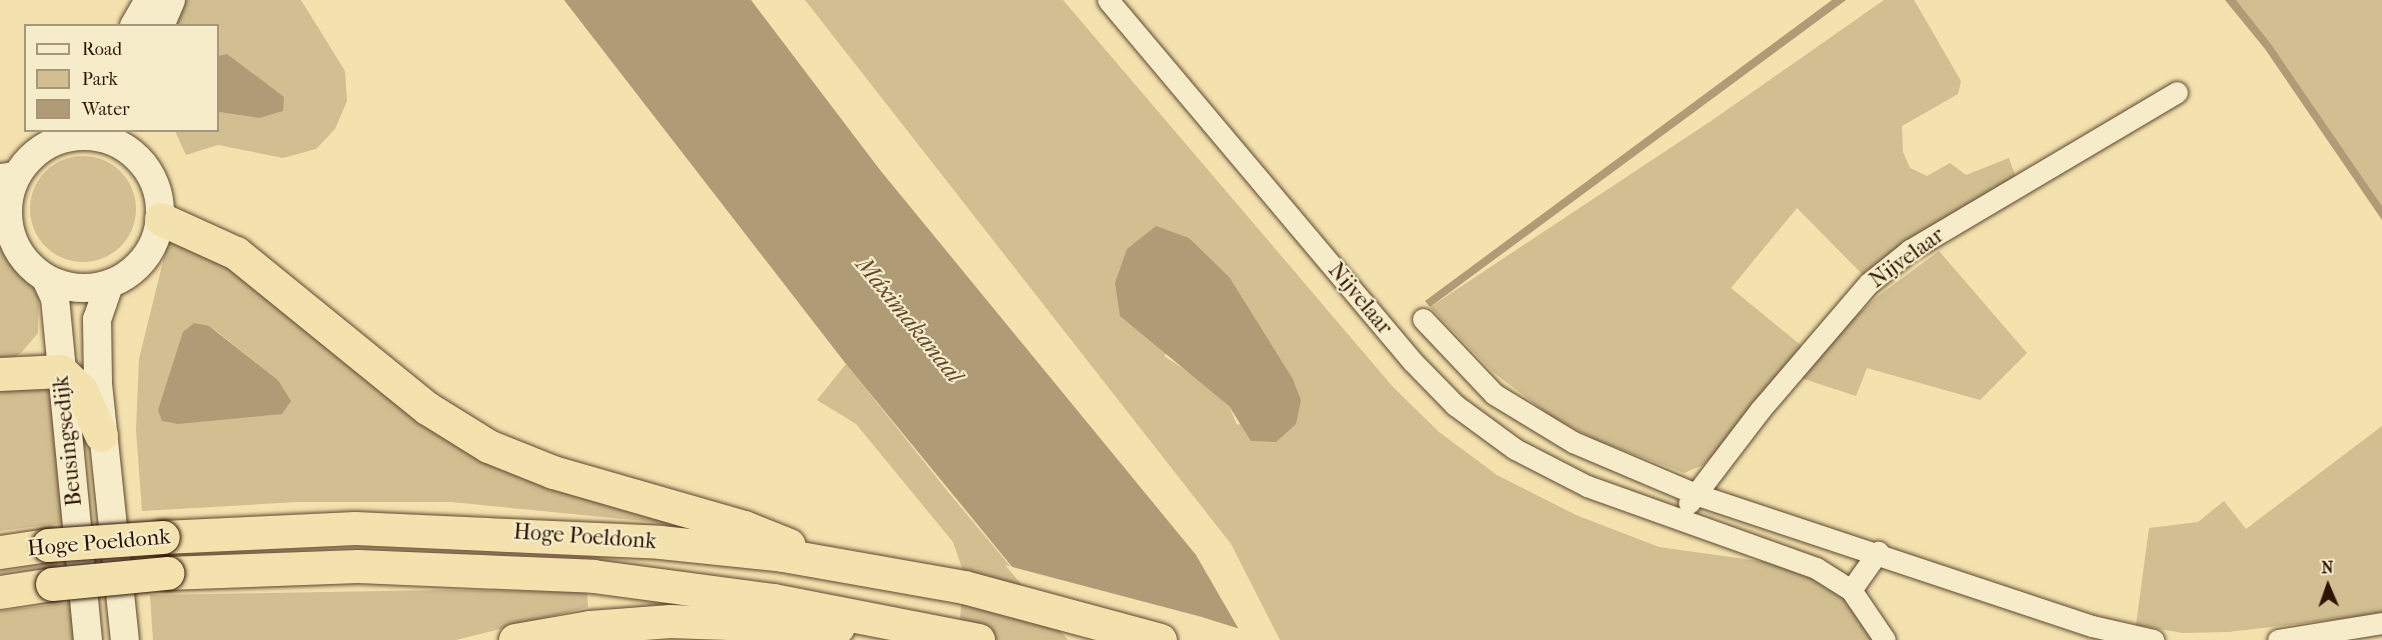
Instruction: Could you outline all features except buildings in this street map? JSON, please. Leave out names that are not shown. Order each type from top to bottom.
[{"type":"highway","points":[[160,219],[236,253],[427,408],[488,446],[637,498],[744,527],[835,563]]},
{"type":"highway","points":[[0,374],[60,371],[81,390],[101,435]]},
{"type":"highway","name":"Hoge Poeldonk","points":[[0,552],[48,545],[299,529],[451,530],[660,542],[835,563],[964,587],[1160,640]]},
{"type":"highway","name":"Hoge Poeldonk","points":[[0,592],[167,573],[358,566],[593,576],[893,620],[978,640]]},
{"type":"highway","points":[[515,640],[590,627],[670,621],[834,628],[893,620]]},
{"type":"street","points":[[135,24],[149,0]]},
{"type":"street","points":[[161,24],[171,0]]},
{"type":"street","name":"Nijvelaar","points":[[1108,0],[1412,361],[1455,405],[1515,449],[1587,486],[1779,551],[1851,590],[1885,640]]},
{"type":"street","name":"Nijvelaar","points":[[1673,517],[1698,495],[1760,410],[1869,283],[1910,250],[2177,92]]},
{"type":"street","points":[[77,133],[110,140],[129,140],[154,180],[160,219],[144,259],[109,285],[66,286],[46,279],[23,257],[4,218],[8,203],[10,173],[50,144],[77,133]]},
{"type":"street","name":"Beusingsedijk","points":[[46,279],[55,298],[60,371],[87,640]]},
{"type":"street","name":"Beusingsedijk","points":[[109,285],[97,320],[101,435],[125,640]]},
{"type":"street","name":"Nijvelaar","points":[[1423,319],[1494,394],[1573,442],[1698,495],[1878,552],[2092,626],[2153,640]]},
{"type":"street","points":[[1851,590],[1878,552]]},
{"type":"street","points":[[2278,640],[2382,622]]},
{"type":"green space","points":[[179,0],[301,0],[345,71],[347,101],[335,129],[316,149],[283,158],[218,145],[186,155],[175,132],[219,132],[219,112],[259,118],[219,58],[219,24],[168,24]]},
{"type":"green space","points":[[805,0],[1063,0],[1393,387],[1439,432],[1497,475],[1576,515],[1659,547],[1788,565],[1821,580],[1845,599],[1875,640],[1280,640],[1231,544]],"holes":[[[1230,278],[1293,379],[1301,400],[1237,425],[1229,406],[1201,380],[1164,356]]]},
{"type":"green space","points":[[1884,0],[1914,0],[1961,81],[1958,94],[1902,126],[1903,152],[1910,168],[1927,176],[1950,163],[1966,175],[2009,158],[2017,181],[1866,278],[1797,208],[1731,288],[1803,347],[1727,443],[1703,465],[1684,473],[1596,440],[1549,415],[1493,372],[1430,307],[1711,121]]},
{"type":"green space","points":[[2236,0],[2382,0],[2382,206],[2271,44]]},
{"type":"green space","points":[[83,156],[103,160],[121,171],[132,189],[136,209],[132,229],[121,247],[103,258],[83,262],[63,258],[45,247],[34,229],[30,209],[34,189],[45,171],[63,160]]},
{"type":"green space","points":[[171,229],[210,245],[418,413],[684,525],[451,502],[297,502],[142,511],[136,430],[139,359]],"holes":[[[210,326],[278,380],[290,401]]]},
{"type":"green space","points":[[0,247],[39,289],[38,333],[21,353],[0,365]]},
{"type":"green space","points":[[1939,251],[2027,353],[1980,400],[1867,368],[1856,396],[1801,378],[1834,336],[1878,296]]},
{"type":"green space","points":[[846,364],[949,493],[1072,640],[959,640],[963,571],[953,542],[856,424],[817,400]]},
{"type":"green space","points":[[52,382],[63,523],[0,531],[0,383]]},
{"type":"green space","points":[[2382,426],[2382,614],[2228,632],[2183,633],[2136,625],[2149,528],[2198,522],[2224,501],[2246,529]]},
{"type":"green space","points":[[446,590],[587,592],[588,607],[456,640],[153,640],[150,595]]},
{"type":"green space","points":[[74,602],[77,640],[0,640],[0,611]]},
{"type":"water","name":"Máximakanaal","points":[[564,0],[751,0],[880,170],[1196,555],[1245,640],[1072,640],[846,364]]},
{"type":"water","points":[[1832,0],[1846,0],[1430,307],[1425,301]]},
{"type":"water","points":[[2225,0],[2236,0],[2271,44],[2382,206],[2382,220],[2265,49]]},
{"type":"water","points":[[227,54],[284,97],[283,111],[259,118],[219,112],[219,56]]},
{"type":"water","points":[[1156,226],[1189,238],[1230,278],[1293,379],[1301,400],[1296,424],[1276,442],[1251,441],[1229,406],[1120,316],[1115,283],[1127,249]]},
{"type":"water","points":[[194,323],[209,326],[278,380],[291,401],[282,414],[178,424],[162,421],[158,410],[183,332]]},
{"type":"pier","points":[[1005,565],[1202,617],[1243,630],[1248,640],[1068,640]]}]
